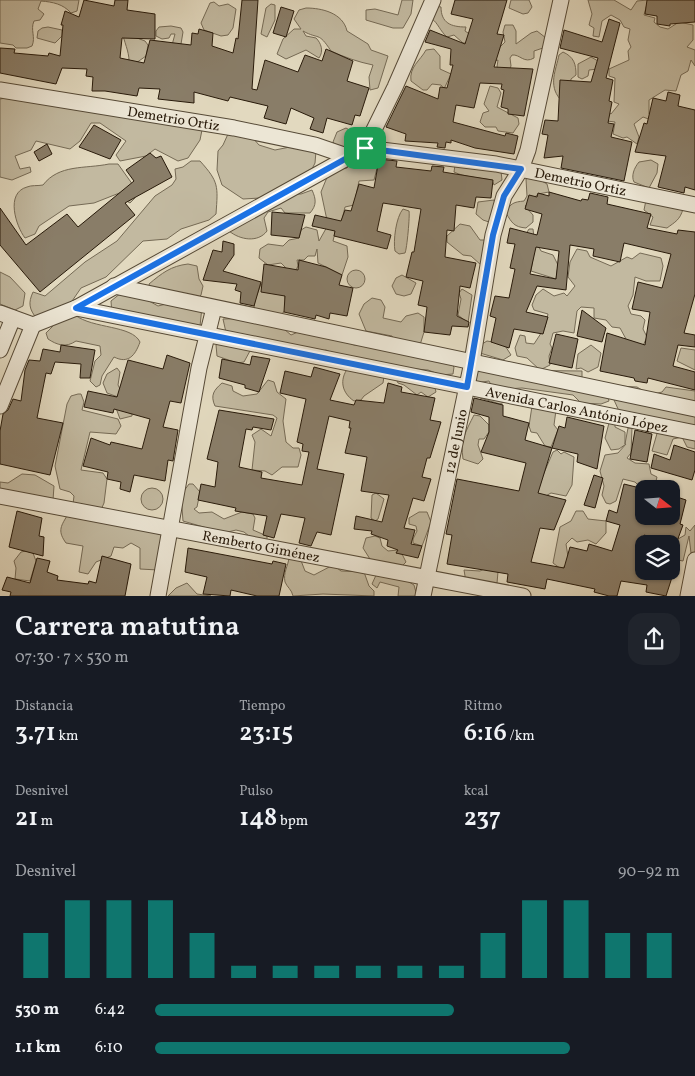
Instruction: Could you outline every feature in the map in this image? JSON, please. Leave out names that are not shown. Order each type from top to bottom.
[{"type":"street","points":[[0,350],[6,316],[33,325],[76,308],[347,156],[371,148],[433,0]]},
{"type":"street","name":"12 de Junio","points":[[423,596],[472,362],[493,235],[504,196],[521,169],[528,150],[561,0]]},
{"type":"street","name":"Demetrio Ortiz","points":[[0,90],[234,128],[315,145],[347,156]]},
{"type":"street","name":"Demetrio Ortiz","points":[[371,148],[521,169],[695,205]]},
{"type":"street","name":"Avenida Carlos António López","points":[[114,286],[695,409]]},
{"type":"street","name":"Avenida Carlos António López","points":[[76,308],[695,433]]},
{"type":"street","points":[[158,596],[168,528],[206,335],[214,308]]},
{"type":"street","points":[[0,406],[33,325]]},
{"type":"street","name":"Remberto Giménez","points":[[0,496],[427,576],[523,596]]},
{"type":"street","points":[[688,596],[695,560]]},
{"type":"shaded area","points":[[0,0],[79,0],[77,11],[71,13],[65,7],[58,4],[41,1],[38,9],[44,14],[40,20],[34,21],[32,46],[16,48],[13,45],[0,43]]},
{"type":"shaded area","points":[[402,0],[413,0],[411,14],[403,28],[393,28],[366,20],[366,10],[375,9],[398,15]]},
{"type":"shaded area","points":[[511,0],[529,0],[532,7],[528,13],[523,14],[509,8]]},
{"type":"shaded area","points":[[588,0],[614,0],[631,10],[637,1],[648,0],[644,15],[655,18],[654,22],[660,27],[668,29],[679,22],[693,25],[693,40],[687,47],[695,50],[695,66],[691,60],[688,71],[681,75],[676,91],[665,90],[649,100],[649,114],[661,118],[654,121],[643,117],[634,124],[639,137],[637,144],[627,137],[623,138],[613,134],[615,122],[607,121],[605,110],[611,114],[619,104],[614,102],[615,78],[609,76],[609,69],[629,60],[628,51],[631,47],[628,40],[630,29],[624,27],[620,20],[611,15],[602,21],[599,37],[593,36],[594,28],[589,25],[592,14]]},
{"type":"shaded area","points":[[214,2],[219,6],[228,4],[236,9],[233,28],[228,35],[221,36],[204,30],[201,23],[210,3]]},
{"type":"shaded area","points":[[271,4],[275,5],[275,20],[267,37],[261,34],[266,8]]},
{"type":"shaded area","points":[[436,6],[441,7],[443,17],[448,23],[466,27],[465,31],[471,35],[471,43],[463,43],[454,35],[447,37],[445,35],[432,19]]},
{"type":"shaded area","points":[[306,8],[319,9],[331,13],[341,20],[347,31],[368,44],[371,50],[388,56],[378,88],[370,90],[369,77],[373,65],[331,51],[321,38],[303,31],[306,36],[316,38],[319,42],[322,50],[319,58],[306,50],[286,59],[277,54],[283,39],[294,29],[301,29],[294,19],[299,10]]},
{"type":"shaded area","points":[[135,24],[137,38],[145,41],[148,45],[146,56],[136,63],[129,61],[122,31]]},
{"type":"shaded area","points":[[505,25],[513,25],[516,31],[516,44],[537,31],[546,38],[543,48],[534,51],[534,58],[531,60],[512,55],[509,70],[499,69],[497,67],[498,60],[495,61],[496,45],[501,46],[505,42],[503,32]]},
{"type":"shaded area","points":[[171,26],[181,28],[183,32],[180,50],[172,45],[175,34],[171,34],[169,38],[162,39],[156,36],[156,31],[159,27]]},
{"type":"shaded area","points":[[48,27],[62,30],[62,36],[55,43],[37,38],[38,31]]},
{"type":"shaded area","points":[[434,49],[440,56],[440,69],[451,74],[444,89],[441,85],[432,84],[427,90],[423,90],[411,81],[412,72],[426,50]]},
{"type":"shaded area","points":[[563,52],[574,61],[576,75],[571,79],[570,87],[560,99],[554,88],[554,77],[559,55]]},
{"type":"shaded area","points":[[591,57],[598,61],[598,69],[589,70],[588,76],[582,79],[578,77],[578,64]]},
{"type":"shaded area","points":[[490,86],[498,88],[501,93],[497,107],[518,118],[519,124],[513,133],[498,131],[496,127],[485,127],[480,122],[483,113],[489,111],[484,104]]},
{"type":"shaded area","points":[[23,95],[202,130],[200,140],[188,158],[178,161],[155,149],[146,156],[120,161],[116,155],[126,141],[100,123],[91,123],[80,141],[70,149],[36,141],[31,150],[15,156],[20,169],[30,167],[31,172],[12,180],[0,177],[0,99]]},
{"type":"shaded area","points":[[346,128],[358,135],[357,142],[350,150],[337,146],[333,142],[337,132]]},
{"type":"shaded area","points":[[228,134],[253,138],[259,145],[275,150],[290,147],[316,151],[315,163],[312,169],[260,198],[243,199],[222,185],[217,170],[218,151]]},
{"type":"shaded area","points":[[381,153],[374,180],[359,181],[354,205],[345,207],[340,228],[336,228],[333,241],[347,246],[348,257],[342,275],[318,263],[317,249],[315,256],[308,256],[304,260],[297,260],[298,266],[296,270],[288,270],[281,263],[268,265],[259,258],[260,249],[268,244],[283,246],[289,240],[299,238],[301,230],[306,227],[317,230],[319,241],[328,225],[321,192],[330,170],[347,168],[351,160],[361,156]]},
{"type":"shaded area","points":[[651,160],[658,164],[657,173],[649,188],[634,182],[633,175],[634,169],[639,162]]},
{"type":"shaded area","points":[[191,161],[200,161],[214,180],[217,190],[216,214],[209,220],[181,229],[167,239],[143,241],[106,277],[81,288],[70,304],[37,319],[30,306],[33,292],[45,296],[85,262],[117,241],[155,196],[172,185],[176,179],[175,169],[183,167]]},
{"type":"shaded area","points":[[118,164],[133,185],[135,198],[130,203],[125,200],[122,192],[94,203],[69,206],[39,226],[35,234],[25,238],[18,226],[14,210],[16,196],[20,190],[29,186],[43,185],[49,178],[65,170]]},
{"type":"shaded area","points":[[455,165],[501,171],[502,180],[494,185],[492,180],[458,174],[454,172]]},
{"type":"shaded area","points":[[533,176],[547,184],[549,192],[538,194],[525,206],[533,215],[533,222],[526,228],[519,227],[514,224],[506,213],[513,204],[524,201],[527,196],[526,179]]},
{"type":"shaded area","points":[[312,190],[315,202],[310,213],[285,213],[281,208],[268,212],[264,218],[267,231],[254,239],[243,238],[229,231],[291,194],[301,194]]},
{"type":"shaded area","points":[[494,200],[497,212],[492,223],[483,220],[476,214],[478,202]]},
{"type":"shaded area","points":[[646,200],[683,209],[682,213],[667,228],[650,225],[653,217],[644,210]]},
{"type":"shaded area","points":[[403,209],[409,211],[407,245],[405,253],[399,254],[395,251],[394,247],[395,235],[397,223]]},
{"type":"shaded area","points":[[460,224],[470,226],[480,240],[485,240],[481,265],[471,256],[463,255],[447,242],[447,236]]},
{"type":"shaded area","points":[[529,229],[533,229],[534,238],[541,251],[553,255],[558,265],[556,279],[531,271],[533,258],[524,237]]},
{"type":"shaded area","points":[[577,249],[587,251],[590,257],[611,266],[627,257],[632,259],[640,253],[661,258],[663,266],[660,281],[646,281],[635,277],[633,295],[628,306],[631,314],[641,316],[645,320],[643,329],[647,337],[641,350],[624,343],[626,339],[620,328],[612,327],[606,320],[594,318],[594,308],[581,307],[577,311],[574,333],[563,331],[553,333],[550,344],[552,348],[549,356],[550,365],[540,370],[527,358],[517,356],[515,348],[520,335],[525,336],[526,343],[534,344],[545,327],[548,314],[534,310],[532,305],[536,295],[543,289],[554,296],[564,293],[567,296],[575,286],[568,277],[570,262]]},
{"type":"shaded area","points":[[188,264],[197,266],[199,279],[203,286],[201,295],[197,299],[151,290],[149,284],[163,273],[177,266]]},
{"type":"shaded area","points":[[352,270],[360,270],[365,275],[363,286],[352,288],[347,283],[347,275]]},
{"type":"shaded area","points":[[0,272],[10,277],[25,293],[23,306],[15,310],[0,304]]},
{"type":"shaded area","points":[[402,275],[416,283],[411,294],[404,296],[396,294],[392,286],[396,278]]},
{"type":"shaded area","points":[[261,284],[275,285],[284,289],[286,309],[283,313],[275,316],[254,309]]},
{"type":"shaded area","points":[[462,289],[472,295],[468,323],[458,315],[461,299],[459,293]]},
{"type":"shaded area","points":[[121,293],[142,297],[158,306],[178,301],[202,307],[200,326],[112,315],[111,301]]},
{"type":"shaded area","points":[[372,298],[381,300],[385,307],[383,318],[401,322],[406,316],[418,313],[424,317],[424,332],[420,345],[395,341],[392,336],[366,331],[359,314],[364,304]]},
{"type":"shaded area","points":[[75,315],[92,323],[129,333],[140,342],[133,355],[127,359],[123,360],[114,357],[102,376],[100,385],[96,387],[90,381],[95,361],[101,355],[100,346],[76,341],[65,345],[58,344],[48,339],[46,333],[55,324]]},
{"type":"shaded area","points":[[252,318],[277,323],[291,335],[305,329],[334,334],[354,345],[383,343],[449,362],[454,367],[453,374],[441,375],[428,370],[354,364],[326,350],[309,354],[227,337],[223,319]]},
{"type":"shaded area","points":[[221,341],[251,349],[244,362],[237,363],[217,356],[216,345]]},
{"type":"shaded area","points":[[487,341],[504,344],[511,355],[503,360],[480,353],[482,344]]},
{"type":"shaded area","points":[[591,345],[601,353],[598,367],[588,372],[581,368],[576,369],[578,354]]},
{"type":"shaded area","points":[[681,348],[695,350],[695,370],[677,361]]},
{"type":"shaded area","points":[[117,368],[120,372],[118,385],[132,412],[132,416],[120,419],[116,408],[118,397],[107,393],[103,383],[107,374]]},
{"type":"shaded area","points":[[348,368],[384,376],[383,383],[361,400],[354,401],[344,390],[343,386],[343,377]]},
{"type":"shaded area","points":[[477,371],[582,371],[582,381],[606,390],[609,401],[601,404],[581,403],[573,395],[522,388],[507,389],[504,402],[500,404],[480,398],[479,393],[492,387],[489,381],[476,383]]},
{"type":"shaded area","points":[[395,377],[435,388],[436,392],[428,397],[421,392],[417,395],[404,385],[398,383]]},
{"type":"shaded area","points":[[268,380],[274,382],[277,392],[286,399],[283,421],[286,442],[293,448],[299,448],[301,455],[298,467],[282,467],[272,475],[265,471],[252,470],[255,442],[252,435],[261,429],[271,436],[277,418],[273,415],[215,406],[213,399],[215,390],[222,383],[232,386],[233,391],[243,396],[257,394]]},
{"type":"shaded area","points":[[618,386],[637,387],[650,395],[662,392],[666,387],[695,391],[695,449],[687,447],[682,437],[673,439],[667,455],[652,451],[658,430],[624,422],[614,400]]},
{"type":"shaded area","points":[[81,394],[84,402],[82,410],[118,419],[121,426],[116,434],[90,432],[81,470],[103,473],[107,479],[104,503],[100,512],[73,504],[74,496],[70,492],[60,489],[55,466],[67,404],[71,396]]},
{"type":"shaded area","points":[[532,406],[556,410],[554,425],[558,430],[551,447],[545,446],[537,433],[531,432],[529,426]]},
{"type":"shaded area","points":[[474,415],[480,416],[489,425],[489,432],[484,439],[479,439],[478,445],[483,459],[478,464],[463,459],[462,452],[464,436]]},
{"type":"shaded area","points":[[609,423],[615,423],[615,427],[625,432],[625,444],[628,428],[632,428],[631,453],[627,458],[635,463],[649,464],[651,474],[657,477],[656,480],[635,480],[635,482],[623,479],[616,501],[610,504],[606,503],[602,495],[604,486],[600,471],[605,455],[618,453],[626,444],[619,449],[611,450],[605,438]]},
{"type":"shaded area","points":[[557,450],[561,454],[564,452],[574,457],[572,485],[566,496],[551,493],[542,498],[538,497],[537,489],[553,452]]},
{"type":"shaded area","points":[[22,474],[35,475],[54,486],[53,500],[0,491],[0,482],[8,483]]},
{"type":"shaded area","points":[[189,484],[193,484],[200,492],[197,507],[194,509],[199,513],[212,512],[224,519],[242,512],[253,514],[255,518],[253,530],[267,536],[267,541],[236,530],[224,533],[183,521],[181,495]]},
{"type":"shaded area","points":[[152,488],[160,491],[163,499],[160,507],[152,510],[144,507],[141,499],[144,491]]},
{"type":"shaded area","points":[[376,493],[384,499],[378,519],[375,521],[371,518],[372,495]]},
{"type":"shaded area","points":[[576,511],[583,511],[588,519],[606,521],[606,533],[596,544],[588,540],[577,542],[572,538],[566,544],[569,563],[561,569],[553,563],[560,527],[571,521]]},
{"type":"shaded area","points":[[419,512],[427,512],[431,522],[422,546],[413,543],[417,531],[416,526],[409,524],[409,518]]},
{"type":"shaded area","points":[[77,514],[163,535],[158,570],[140,569],[140,548],[131,543],[123,548],[114,547],[111,556],[96,562],[88,574],[79,572],[83,546],[66,543],[61,533],[61,526],[67,516]]},
{"type":"shaded area","points":[[695,525],[695,553],[691,553],[689,536],[683,561],[680,560],[680,538],[685,535],[686,527],[690,531]]},
{"type":"shaded area","points":[[375,536],[380,538],[382,546],[388,551],[398,550],[396,553],[402,554],[406,562],[401,567],[375,567],[363,548],[366,538]]},
{"type":"shaded area","points":[[21,552],[33,553],[36,561],[30,581],[15,579],[16,568],[14,561]]},
{"type":"shaded area","points":[[289,558],[300,558],[305,571],[314,575],[333,565],[341,571],[364,572],[369,586],[374,591],[374,596],[323,594],[293,596],[285,582]]},
{"type":"shaded area","points":[[486,568],[498,572],[497,583],[487,586],[466,582],[464,570],[480,571]]},
{"type":"shaded area","points":[[377,573],[404,579],[414,585],[417,596],[398,596],[399,587],[380,582],[377,588],[372,584]]},
{"type":"shaded area","points":[[187,583],[197,594],[211,596],[168,596],[176,588]]},
{"type":"building","points":[[84,0],[114,6],[115,0],[128,0],[127,10],[155,14],[155,39],[122,38],[120,58],[144,63],[150,40],[191,45],[192,33],[198,34],[199,29],[213,33],[212,46],[233,53],[236,38],[238,39],[242,0],[258,0],[252,89],[257,90],[265,60],[298,72],[305,55],[322,61],[326,49],[353,61],[347,81],[369,88],[360,116],[355,115],[352,125],[327,118],[323,133],[310,129],[314,118],[291,108],[286,124],[264,118],[268,106],[230,97],[228,101],[194,92],[194,103],[158,99],[160,89],[139,88],[137,96],[92,91],[93,77],[86,76],[87,69],[62,68],[56,84],[0,73],[0,48],[15,49],[14,53],[48,56],[49,53],[60,56],[63,25],[61,25],[65,11],[79,17]]},
{"type":"building","points":[[455,0],[507,0],[497,34],[504,35],[494,67],[533,69],[524,116],[508,114],[508,109],[501,107],[504,90],[501,89],[502,84],[480,83],[474,108],[456,105],[453,122],[505,136],[506,133],[518,136],[514,154],[475,148],[451,140],[451,143],[446,142],[445,148],[437,147],[438,143],[405,141],[406,134],[386,127],[406,86],[438,99],[440,87],[447,88],[453,65],[450,65],[451,49],[425,42],[430,30],[465,44],[473,19],[451,14]]},
{"type":"building","points":[[647,0],[695,0],[695,22],[670,24],[670,26],[657,24],[657,16],[645,14]]},
{"type":"building","points":[[281,7],[294,11],[286,37],[273,33]]},
{"type":"building","points":[[609,19],[620,23],[606,78],[613,80],[609,101],[612,102],[608,123],[614,124],[611,137],[632,142],[624,181],[561,168],[563,156],[544,158],[548,135],[542,134],[545,120],[558,121],[560,80],[591,82],[598,58],[560,48],[564,30],[602,42]]},
{"type":"building","points":[[668,92],[680,95],[678,106],[695,110],[695,190],[685,187],[684,193],[658,187],[666,156],[635,152],[644,123],[647,124],[653,98],[666,101]]},
{"type":"building","points":[[94,125],[121,140],[110,159],[79,147]]},
{"type":"building","points":[[47,144],[52,154],[39,161],[34,152]]},
{"type":"building","points":[[150,153],[156,158],[161,156],[172,177],[125,203],[135,215],[40,292],[0,245],[0,208],[26,245],[67,214],[78,227],[134,181],[126,170]]},
{"type":"building","points":[[379,159],[397,161],[396,167],[431,171],[432,166],[444,167],[443,172],[493,180],[491,198],[476,197],[474,208],[456,205],[454,231],[447,230],[445,257],[476,263],[470,288],[460,286],[457,316],[469,322],[468,327],[452,326],[450,335],[424,332],[427,307],[418,305],[423,281],[406,277],[412,252],[414,252],[421,209],[383,203],[377,231],[391,235],[387,249],[334,236],[335,231],[312,226],[315,215],[341,221],[345,210],[351,211],[359,184],[374,188]]},
{"type":"building","points":[[549,192],[581,201],[582,199],[588,200],[590,193],[608,197],[607,204],[651,214],[647,228],[677,234],[678,230],[695,232],[695,294],[684,333],[695,335],[695,347],[678,345],[673,366],[695,372],[695,390],[648,378],[647,383],[635,381],[634,378],[600,371],[607,333],[645,345],[650,312],[632,309],[638,282],[662,288],[671,254],[624,243],[620,262],[593,256],[594,249],[570,245],[566,290],[537,286],[526,312],[548,317],[543,334],[514,329],[509,348],[491,342],[496,318],[490,316],[495,296],[509,298],[515,269],[510,268],[515,244],[507,243],[510,228],[537,235],[542,214],[525,209],[529,195],[537,197],[538,193],[549,196]],"holes":[[[536,247],[559,251],[556,279],[530,274]]]},
{"type":"building","points":[[272,212],[305,215],[299,238],[271,235]]},
{"type":"building","points":[[223,241],[234,244],[234,255],[223,271],[261,282],[254,306],[240,303],[241,292],[235,290],[237,284],[203,280],[213,250],[222,252]]},
{"type":"building","points":[[299,260],[326,267],[342,275],[339,285],[353,288],[347,316],[330,313],[329,319],[316,315],[315,319],[284,312],[285,296],[261,292],[264,264],[298,270]]},
{"type":"building","points":[[582,310],[606,328],[602,342],[577,336]]},
{"type":"building","points":[[556,334],[578,339],[572,368],[549,363]]},
{"type":"building","points":[[61,345],[95,350],[90,378],[80,378],[81,364],[55,362],[51,374],[46,373],[37,418],[63,423],[50,475],[0,464],[0,431],[3,414],[8,410],[13,399],[21,401],[25,370],[29,360],[40,361],[43,349],[60,352]]},
{"type":"building","points":[[167,355],[190,363],[181,403],[170,401],[163,427],[178,430],[173,461],[168,460],[165,481],[134,475],[130,492],[120,489],[121,482],[107,479],[108,472],[83,466],[91,438],[110,445],[111,442],[142,449],[150,419],[114,409],[113,413],[84,407],[88,391],[117,397],[128,360],[163,369]]},
{"type":"building","points":[[252,356],[270,359],[259,392],[245,388],[245,385],[219,378],[222,359],[250,365]]},
{"type":"building","points":[[314,367],[340,374],[330,400],[354,405],[356,400],[384,403],[388,383],[402,387],[401,392],[435,398],[430,420],[441,422],[422,477],[431,479],[424,501],[413,498],[404,528],[415,530],[411,544],[422,546],[418,558],[396,553],[398,550],[387,546],[388,540],[371,534],[372,531],[354,529],[356,516],[382,522],[389,495],[361,491],[367,457],[345,453],[351,428],[349,428],[350,421],[329,416],[317,469],[344,474],[331,535],[317,532],[311,546],[299,543],[305,518],[281,514],[274,538],[263,535],[267,516],[235,511],[236,508],[198,500],[201,484],[215,487],[218,462],[207,459],[219,410],[274,419],[271,430],[253,427],[252,430],[246,429],[239,467],[262,472],[261,478],[302,485],[309,452],[302,451],[303,444],[297,442],[306,399],[280,393],[285,371],[311,377]]},
{"type":"building","points":[[474,398],[503,405],[503,416],[529,423],[525,440],[552,448],[538,493],[566,500],[554,530],[540,528],[531,562],[564,568],[570,547],[587,551],[589,544],[612,551],[620,525],[606,521],[609,510],[617,513],[624,484],[635,487],[635,525],[683,525],[679,535],[635,535],[635,580],[671,580],[666,596],[646,592],[647,585],[621,581],[617,596],[609,596],[594,592],[595,589],[547,579],[545,589],[507,582],[508,574],[447,564],[452,535],[446,534],[457,479],[519,491],[526,463],[481,452],[489,432],[489,417],[471,412]]},
{"type":"building","points":[[567,417],[604,426],[597,469],[577,462],[578,454],[552,448],[559,426],[565,428]]},
{"type":"building","points":[[635,430],[652,434],[647,462],[630,459]]},
{"type":"building","points":[[674,445],[695,452],[695,470],[692,480],[651,468],[654,454],[670,460]]},
{"type":"building","points":[[594,475],[603,478],[595,508],[584,505]]},
{"type":"building","points":[[680,498],[686,500],[680,524]]},
{"type":"building","points":[[17,511],[42,518],[39,536],[44,537],[43,556],[9,547]]},
{"type":"building","points":[[188,548],[272,564],[273,561],[286,564],[279,596],[257,596],[231,590],[230,596],[203,594],[207,577],[185,572]]},
{"type":"building","points":[[102,556],[131,564],[125,596],[10,596],[11,592],[2,590],[7,577],[30,583],[37,558],[50,561],[47,572],[58,576],[57,580],[88,584],[89,581],[96,583]]},
{"type":"route","points":[[365,148],[378,148],[521,169],[504,196],[493,235],[467,387],[76,308],[347,156],[365,148]]}]
